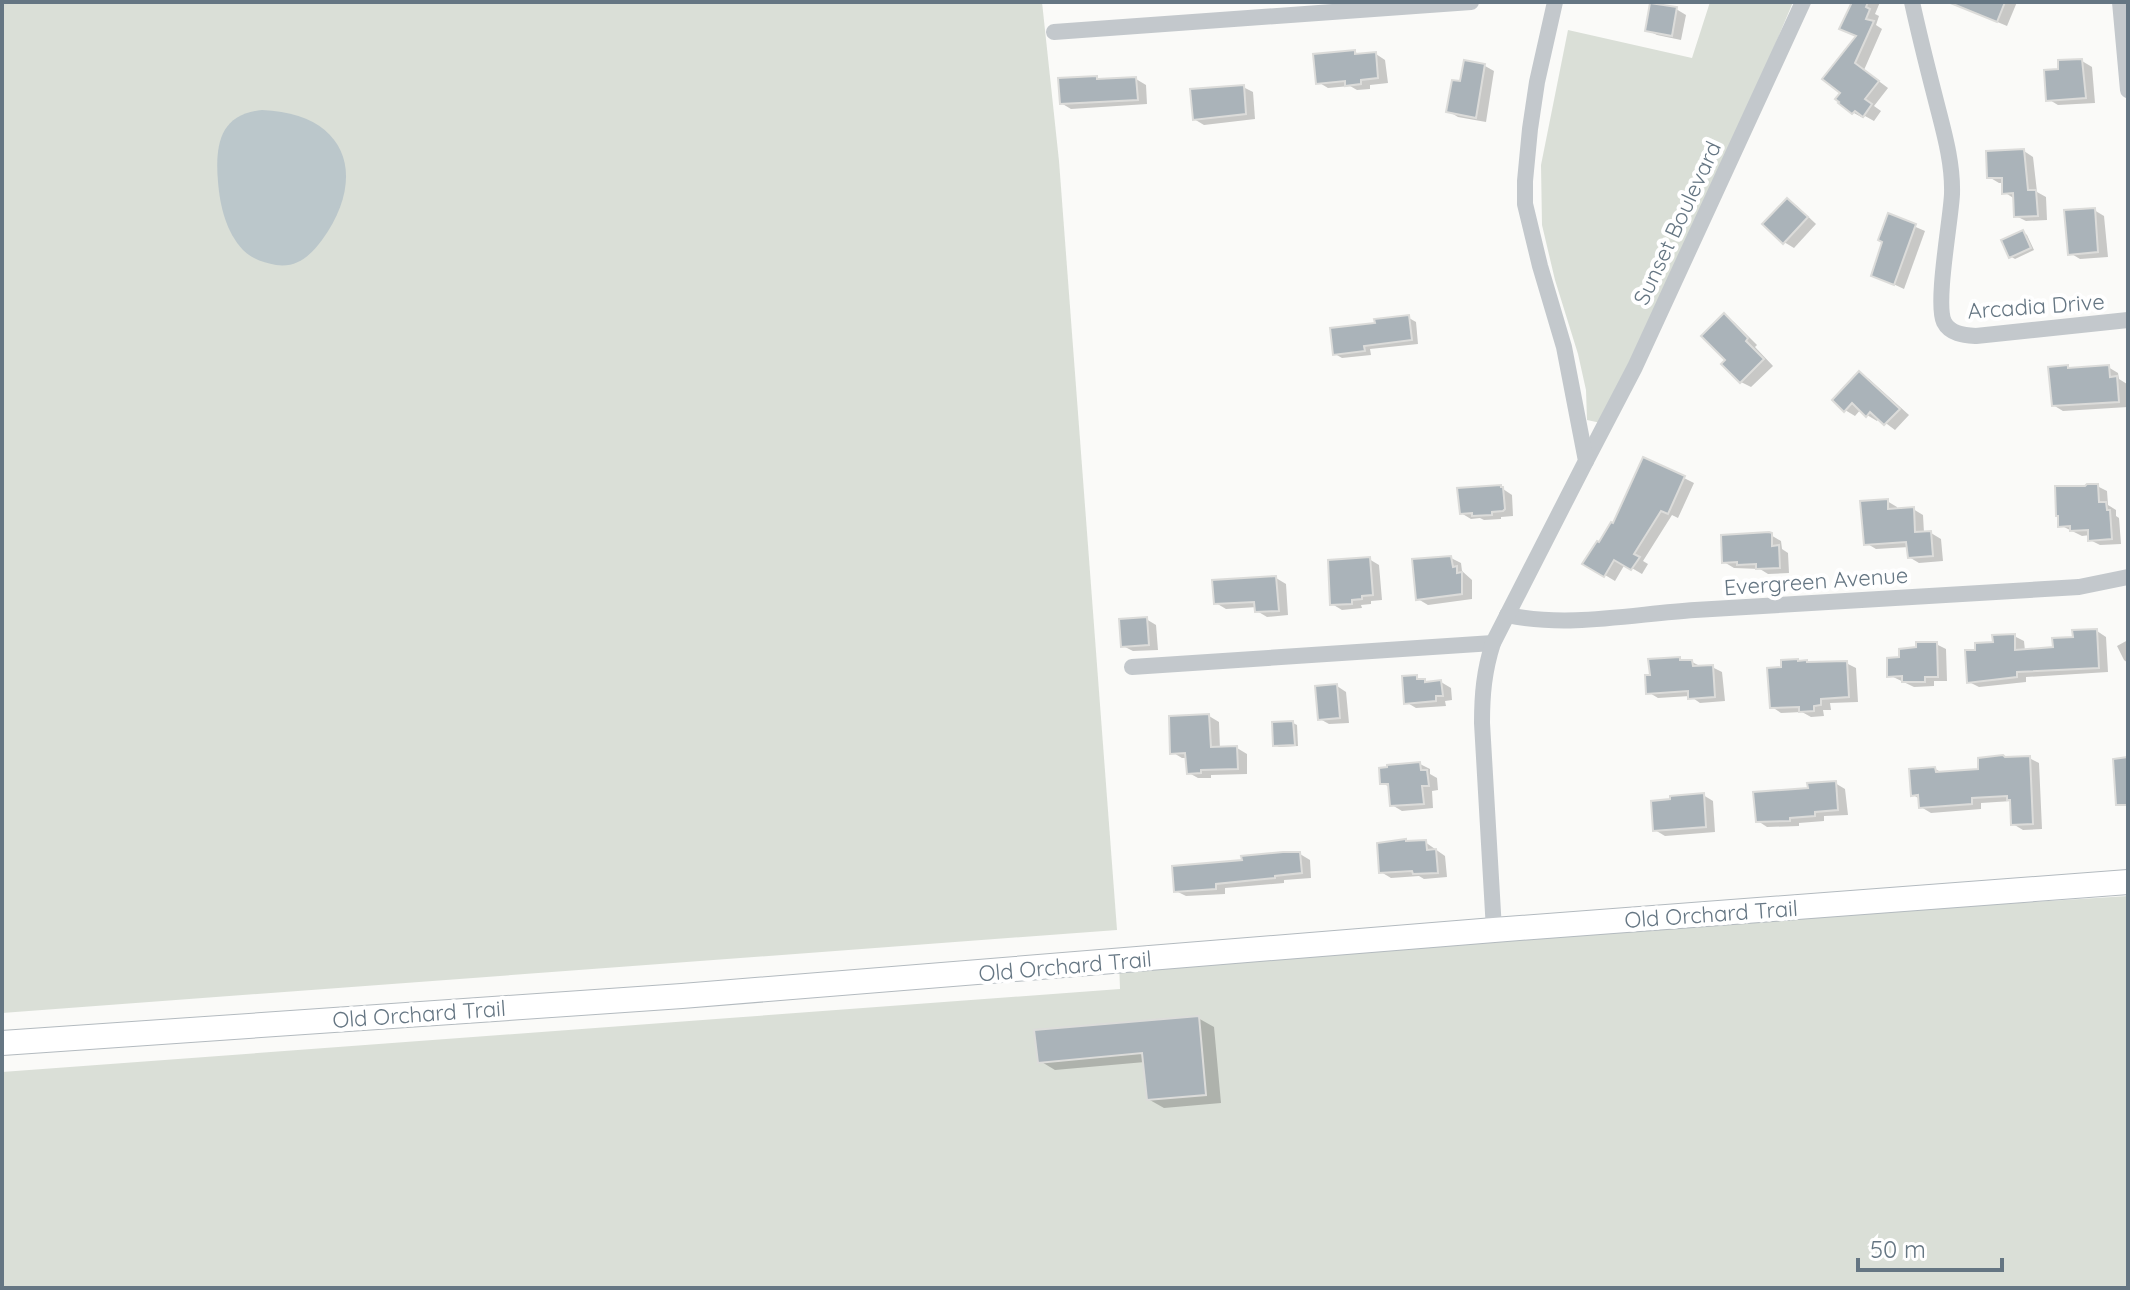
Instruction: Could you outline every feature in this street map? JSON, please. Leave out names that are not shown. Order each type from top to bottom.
[{"type":"street","points":[[1054,32],[1372,6],[1471,2]]},
{"type":"street","points":[[1555,2],[1534,97],[1525,204],[1564,347],[1586,461]]},
{"type":"street","name":"Sunset Boulevard","points":[[1494,930],[1482,723],[1482,690],[1493,643],[1635,367],[1803,2]]},
{"type":"street","name":"Arcadia Drive","points":[[1912,2],[1952,175],[1942,312],[1948,327],[1960,334],[1976,336],[2128,320]]},
{"type":"street","points":[[2120,2],[2128,90]]},
{"type":"street","name":"Evergreen Avenue","points":[[1507,615],[1563,622],[1662,612],[2079,587],[2128,577]]},
{"type":"street","points":[[1132,667],[1493,643]]},
{"type":"street","name":"Old Orchard Trail","points":[[2,1043],[682,996],[2128,882]]},
{"type":"shaded area","points":[[2,2],[1042,2],[1059,161],[1117,930],[2,1013]]},
{"type":"shaded area","points":[[1710,2],[1793,2],[1757,88],[1601,423],[1587,420],[1586,390],[1578,354],[1542,225],[1541,165],[1568,30],[1692,58]]},
{"type":"shaded area","points":[[262,110],[291,114],[313,122],[330,135],[341,152],[346,171],[344,193],[336,216],[322,240],[302,260],[290,265],[263,262],[243,250],[228,227],[220,200],[218,156],[223,134],[237,118]]},
{"type":"shaded area","points":[[2128,896],[2128,1288],[2,1288],[2,1072],[1120,989],[1119,960]]},
{"type":"building","points":[[1852,2],[1868,2],[1866,7],[1870,9],[1866,19],[1874,21],[1855,63],[1879,81],[1865,99],[1872,104],[1863,117],[1855,111],[1852,114],[1838,103],[1835,99],[1840,93],[1822,79],[1856,36],[1839,29]]},
{"type":"building","points":[[1948,2],[2005,2],[1997,22]]},
{"type":"building","points":[[1650,3],[1677,7],[1672,36],[1645,31]]},
{"type":"building","points":[[1355,50],[1355,54],[1376,52],[1378,78],[1345,86],[1345,81],[1316,84],[1313,54]]},
{"type":"building","points":[[2082,59],[2086,98],[2046,101],[2044,70],[2058,69],[2058,60]]},
{"type":"building","points":[[1464,60],[1485,64],[1476,118],[1446,112],[1452,80],[1460,81]]},
{"type":"building","points":[[1097,76],[1097,79],[1136,77],[1138,100],[1060,104],[1058,78]]},
{"type":"building","points":[[1244,85],[1246,114],[1193,120],[1190,89]]},
{"type":"building","points":[[2024,149],[2028,190],[2036,190],[2038,216],[2014,217],[2013,193],[2002,194],[2002,178],[1987,178],[1986,151]]},
{"type":"building","points":[[1787,198],[1808,217],[1783,244],[1762,224]]},
{"type":"building","points":[[2095,208],[2098,252],[2068,255],[2064,210]]},
{"type":"building","points":[[1888,213],[1916,224],[1894,285],[1871,276],[1882,242],[1878,240]]},
{"type":"building","points":[[2023,230],[2031,248],[2009,258],[2001,240]]},
{"type":"building","points":[[1724,313],[1764,359],[1740,383],[1721,364],[1725,360],[1701,336]]},
{"type":"building","points":[[1409,315],[1412,340],[1364,346],[1365,351],[1333,355],[1330,328]]},
{"type":"building","points":[[2068,365],[2068,368],[2109,365],[2110,377],[2117,376],[2119,402],[2052,406],[2048,367]]},
{"type":"building","points":[[1859,371],[1900,409],[1884,425],[1870,412],[1866,417],[1852,403],[1844,412],[1832,400]]},
{"type":"building","points":[[1643,457],[1685,476],[1668,514],[1661,511],[1634,554],[1640,557],[1631,570],[1614,560],[1604,577],[1582,564],[1613,523]]},
{"type":"building","points":[[2098,484],[2099,502],[2106,502],[2107,510],[2110,510],[2112,539],[2088,541],[2088,530],[2070,531],[2070,526],[2058,527],[2055,486]]},
{"type":"building","points":[[1501,485],[1503,511],[1492,512],[1492,515],[1460,514],[1457,488]]},
{"type":"building","points":[[1888,499],[1888,509],[1914,507],[1915,532],[1931,531],[1933,556],[1908,558],[1906,542],[1864,545],[1860,501]]},
{"type":"building","points":[[1772,533],[1772,546],[1779,545],[1780,568],[1756,569],[1756,564],[1722,563],[1721,535]]},
{"type":"building","points":[[1451,556],[1457,573],[1462,572],[1462,594],[1416,600],[1412,559]]},
{"type":"building","points":[[1370,557],[1373,595],[1352,600],[1352,604],[1330,605],[1328,560]]},
{"type":"building","points":[[1276,576],[1279,611],[1255,612],[1254,602],[1214,604],[1212,580]]},
{"type":"building","points":[[1147,617],[1149,645],[1121,647],[1119,619]]},
{"type":"building","points":[[2097,629],[2099,668],[2017,672],[2017,677],[1967,683],[1965,650],[1975,650],[1975,643],[1993,642],[1992,635],[2015,634],[2015,650],[2053,647],[2052,638],[2073,637],[2072,630]]},
{"type":"building","points":[[1916,642],[1937,642],[1938,677],[1925,677],[1925,682],[1902,682],[1902,676],[1887,677],[1887,658],[1899,657],[1899,649],[1916,647]]},
{"type":"building","points":[[1680,657],[1680,660],[1692,660],[1693,666],[1713,665],[1715,697],[1688,699],[1688,691],[1646,694],[1645,675],[1650,675],[1648,659]]},
{"type":"building","points":[[1781,660],[1807,662],[1847,661],[1849,697],[1821,699],[1821,705],[1814,706],[1814,711],[1799,712],[1799,707],[1770,708],[1767,668],[1781,667]]},
{"type":"building","points":[[1417,675],[1417,679],[1425,679],[1425,682],[1441,680],[1443,696],[1436,696],[1436,701],[1404,704],[1402,676]]},
{"type":"building","points":[[1337,684],[1340,718],[1318,720],[1315,686]]},
{"type":"building","points":[[1209,714],[1211,747],[1237,746],[1238,769],[1201,770],[1201,773],[1187,774],[1185,753],[1170,754],[1169,716]]},
{"type":"building","points":[[1293,721],[1295,745],[1273,746],[1272,722]]},
{"type":"building","points":[[2030,756],[2033,824],[2011,825],[2010,800],[2007,796],[1972,798],[1972,804],[1919,808],[1918,795],[1911,796],[1909,769],[1935,767],[1936,772],[1978,769],[1978,758]]},
{"type":"building","points":[[2128,757],[2128,805],[2116,805],[2113,759]]},
{"type":"building","points":[[1420,762],[1421,770],[1427,770],[1429,786],[1422,786],[1424,804],[1390,806],[1388,784],[1380,784],[1379,768]]},
{"type":"building","points":[[1836,781],[1838,810],[1815,812],[1815,816],[1790,818],[1790,821],[1756,822],[1753,792],[1808,788],[1807,783]]},
{"type":"building","points":[[1704,793],[1706,827],[1653,831],[1651,801]]},
{"type":"building","points":[[1426,840],[1427,850],[1436,849],[1438,873],[1379,873],[1377,843]]},
{"type":"building","points":[[1300,852],[1302,873],[1216,884],[1216,889],[1174,892],[1172,866],[1242,860],[1241,856]]},
{"type":"building","points":[[1199,1016],[1206,1095],[1147,1100],[1142,1053],[1038,1063],[1034,1030]]}]
